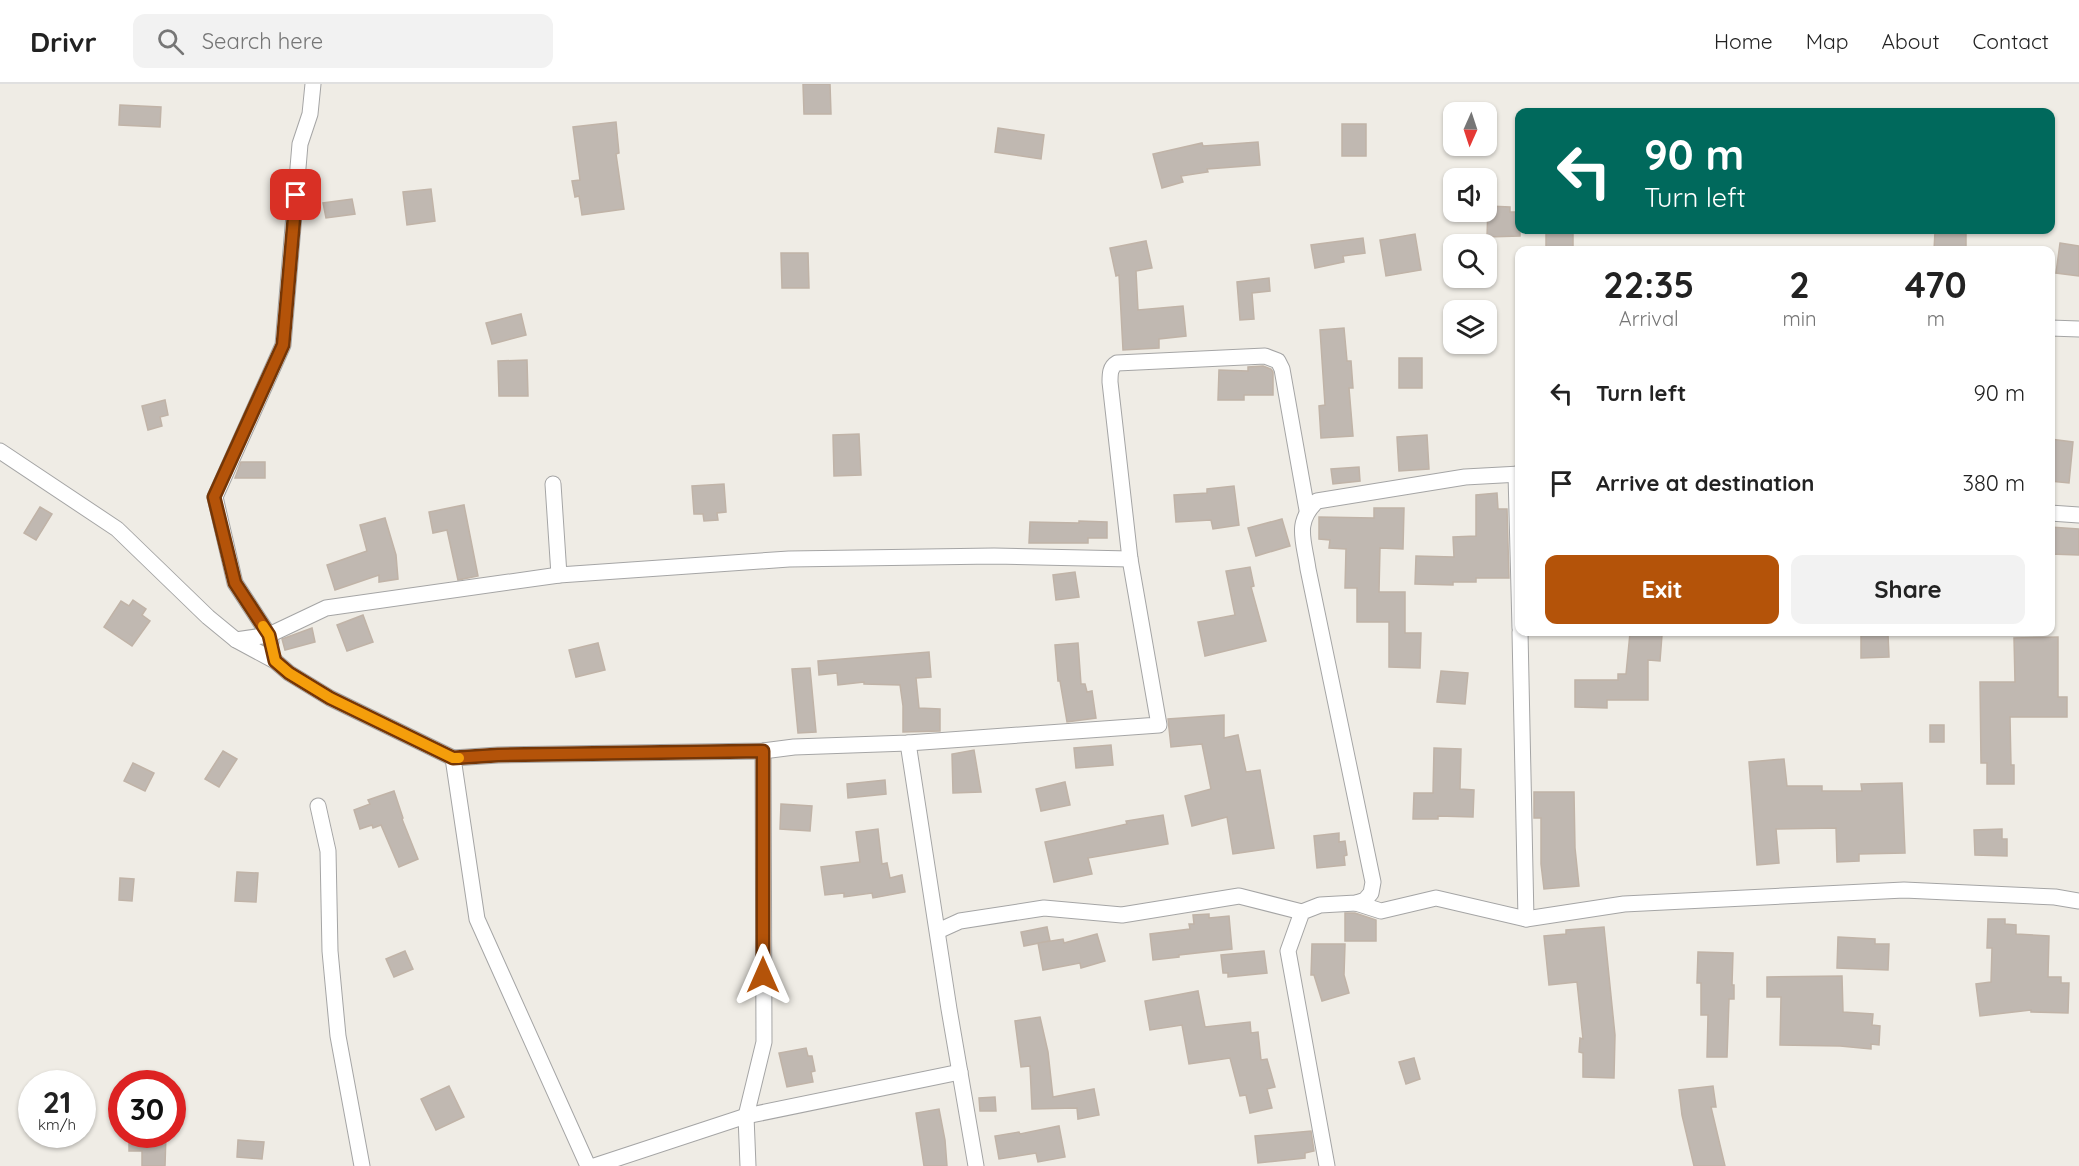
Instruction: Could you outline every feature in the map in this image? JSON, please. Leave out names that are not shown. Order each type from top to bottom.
[{"type":"street","points":[[275,661],[269,635],[235,583],[214,497],[283,345],[300,144],[310,114],[313,84]]},
{"type":"street","points":[[2055,328],[2079,329]]},
{"type":"street","points":[[0,451],[117,529],[208,617],[236,640],[275,661],[289,673],[330,698],[453,758],[763,751],[794,747],[908,743],[1159,725],[1130,558],[1110,381],[1110,372],[1113,365],[1117,363],[1265,356],[1278,362],[1282,369],[1307,510]]},
{"type":"street","points":[[938,930],[960,921],[1044,908],[1122,915],[1239,896],[1302,912],[1320,905],[1356,903],[1365,900],[1371,893],[1373,882],[1308,569],[1301,524],[1307,510],[1317,501],[1465,477],[1515,474]]},
{"type":"street","points":[[553,484],[559,575]]},
{"type":"street","points":[[2055,513],[2079,514]]},
{"type":"street","points":[[236,640],[269,635],[326,608],[559,575],[789,559],[994,556],[1130,558]]},
{"type":"street","points":[[1520,636],[1526,918]]},
{"type":"street","points":[[908,743],[976,1166]]},
{"type":"street","points":[[748,1166],[746,1116],[764,1042],[763,751]]},
{"type":"street","points":[[453,758],[477,919],[588,1166]]},
{"type":"street","points":[[318,806],[328,851],[330,951],[338,1036],[362,1166]]},
{"type":"street","points":[[1356,903],[1381,911],[1436,898],[1526,918],[1624,904],[1904,890],[2055,897],[2079,901]]},
{"type":"street","points":[[1302,912],[1288,951],[1328,1166]]},
{"type":"street","points":[[594,1166],[746,1116],[960,1072]]},
{"type":"building","points":[[803,84],[830,84],[831,114],[804,114]]},
{"type":"building","points":[[120,105],[161,107],[160,127],[119,125]]},
{"type":"building","points":[[616,122],[619,153],[616,154],[624,209],[582,215],[579,196],[575,197],[572,181],[580,180],[573,127]]},
{"type":"building","points":[[1342,124],[1366,124],[1366,156],[1342,156]]},
{"type":"building","points":[[998,128],[1044,135],[1041,159],[995,152]]},
{"type":"building","points":[[1258,142],[1260,165],[1207,169],[1208,172],[1181,176],[1183,182],[1162,188],[1153,154],[1202,143],[1203,146]]},
{"type":"building","points":[[431,189],[435,221],[407,225],[403,192]]},
{"type":"building","points":[[352,199],[355,214],[326,218],[323,203]]},
{"type":"building","points":[[1497,206],[1510,207],[1510,212],[1515,212],[1515,234],[1520,234],[1520,236],[1497,237],[1497,234],[1487,234],[1487,222],[1497,222]]},
{"type":"building","points":[[1415,234],[1421,270],[1386,276],[1380,240]]},
{"type":"building","points":[[1546,234],[1573,234],[1573,246],[1546,246]]},
{"type":"building","points":[[1935,234],[1966,234],[1966,246],[1934,246]]},
{"type":"building","points":[[1363,238],[1365,253],[1343,256],[1344,262],[1315,268],[1311,245]]},
{"type":"building","points":[[1146,241],[1152,268],[1136,271],[1138,310],[1183,306],[1186,336],[1159,339],[1159,348],[1123,350],[1119,275],[1116,276],[1110,248]]},
{"type":"building","points":[[2060,243],[2079,246],[2079,276],[2056,273]]},
{"type":"building","points":[[781,253],[808,253],[809,288],[782,288]]},
{"type":"building","points":[[1269,278],[1270,291],[1252,293],[1254,319],[1240,320],[1237,282]]},
{"type":"building","points":[[521,314],[526,335],[492,344],[486,323]]},
{"type":"building","points":[[1344,328],[1347,361],[1351,361],[1353,388],[1349,388],[1353,436],[1321,438],[1319,406],[1325,405],[1320,330]]},
{"type":"building","points":[[1399,358],[1422,358],[1422,388],[1399,388]]},
{"type":"building","points":[[527,360],[528,396],[499,396],[498,361]]},
{"type":"building","points":[[1263,366],[1273,372],[1273,395],[1244,395],[1244,400],[1218,400],[1219,370],[1248,371],[1248,367]]},
{"type":"building","points":[[165,400],[168,415],[160,417],[162,426],[148,430],[142,406]]},
{"type":"building","points":[[859,434],[861,475],[834,476],[833,435]]},
{"type":"building","points":[[1427,435],[1429,469],[1399,471],[1397,437]]},
{"type":"building","points":[[2055,440],[2073,442],[2069,483],[2055,482]]},
{"type":"building","points":[[241,462],[265,462],[265,478],[235,478]]},
{"type":"building","points":[[1359,467],[1360,481],[1333,484],[1331,469]]},
{"type":"building","points":[[724,484],[726,512],[717,513],[718,520],[704,521],[703,514],[694,514],[692,486]]},
{"type":"building","points":[[1234,486],[1239,525],[1213,529],[1211,520],[1176,522],[1174,495],[1207,493],[1207,489]]},
{"type":"building","points":[[1497,493],[1498,509],[1507,509],[1509,578],[1476,578],[1476,582],[1453,582],[1453,585],[1415,584],[1416,556],[1454,557],[1453,537],[1476,536],[1476,495]]},
{"type":"building","points":[[464,505],[478,576],[458,580],[447,530],[433,533],[429,512]]},
{"type":"building","points":[[40,507],[52,514],[36,540],[24,533]]},
{"type":"building","points":[[1374,508],[1404,508],[1403,549],[1380,548],[1379,592],[1405,592],[1405,633],[1421,633],[1420,668],[1389,667],[1389,622],[1357,622],[1357,588],[1345,588],[1346,549],[1329,548],[1330,540],[1319,539],[1319,517],[1374,518]]},
{"type":"building","points":[[385,518],[396,555],[398,579],[379,582],[379,575],[335,590],[327,565],[367,551],[360,525]]},
{"type":"building","points":[[1282,519],[1290,546],[1256,556],[1248,528]]},
{"type":"building","points":[[1079,521],[1107,522],[1107,538],[1088,538],[1088,543],[1029,543],[1030,522],[1079,523]]},
{"type":"building","points":[[2055,527],[2079,529],[2079,555],[2055,554]]},
{"type":"building","points":[[1250,567],[1254,586],[1251,587],[1266,641],[1205,656],[1198,622],[1235,615],[1226,571]]},
{"type":"building","points":[[1075,572],[1079,597],[1056,600],[1053,575]]},
{"type":"building","points":[[133,600],[146,609],[142,615],[150,621],[132,646],[104,627],[121,601],[129,606]]},
{"type":"building","points":[[363,615],[373,642],[347,651],[337,625]]},
{"type":"building","points":[[312,628],[315,642],[285,650],[282,639]]},
{"type":"building","points":[[1630,636],[1662,636],[1660,661],[1648,660],[1648,700],[1607,700],[1607,708],[1575,707],[1575,680],[1618,680],[1618,674],[1626,674]]},
{"type":"building","points":[[1861,636],[1888,636],[1889,657],[1861,658]]},
{"type":"building","points":[[2058,637],[2058,697],[2067,697],[2067,717],[2010,717],[2011,765],[2014,765],[2014,784],[1987,784],[1987,763],[1981,763],[1980,682],[2015,682],[2014,638]]},
{"type":"building","points":[[598,643],[605,670],[576,677],[569,650]]},
{"type":"building","points":[[1078,643],[1081,684],[1085,684],[1087,692],[1092,691],[1096,718],[1067,722],[1060,681],[1058,681],[1055,645]]},
{"type":"building","points":[[929,652],[931,677],[916,678],[919,708],[940,709],[940,731],[903,732],[900,685],[864,684],[864,682],[838,685],[837,673],[819,675],[818,661]]},
{"type":"building","points":[[810,668],[816,732],[798,733],[792,669]]},
{"type":"building","points":[[1441,671],[1468,673],[1465,704],[1437,702]]},
{"type":"building","points":[[1224,715],[1224,738],[1238,735],[1246,772],[1260,770],[1274,848],[1233,854],[1227,817],[1192,826],[1185,796],[1211,789],[1202,744],[1171,747],[1168,719]]},
{"type":"building","points":[[1930,725],[1944,725],[1944,742],[1930,742]]},
{"type":"building","points":[[1111,745],[1113,765],[1076,768],[1074,748]]},
{"type":"building","points":[[1434,748],[1461,749],[1460,789],[1474,790],[1473,817],[1438,816],[1438,819],[1413,819],[1414,793],[1433,793]]},
{"type":"building","points":[[974,750],[981,792],[953,793],[952,754]]},
{"type":"building","points":[[223,751],[237,759],[219,787],[205,779]]},
{"type":"building","points":[[1784,759],[1787,786],[1822,786],[1822,791],[1862,791],[1861,784],[1902,783],[1905,853],[1859,854],[1859,861],[1837,862],[1836,828],[1776,829],[1779,863],[1757,865],[1749,762]]},
{"type":"building","points":[[133,763],[154,773],[145,791],[124,781]]},
{"type":"building","points":[[885,780],[886,794],[848,798],[847,784]]},
{"type":"building","points":[[1065,782],[1070,805],[1041,811],[1036,789]]},
{"type":"building","points":[[394,791],[418,859],[399,867],[381,825],[360,829],[354,810],[370,804],[368,800]]},
{"type":"building","points":[[1534,792],[1574,792],[1575,848],[1579,886],[1544,889],[1541,864],[1541,818],[1534,818]]},
{"type":"building","points":[[781,804],[812,806],[810,831],[780,829]]},
{"type":"building","points":[[1163,815],[1168,844],[1088,858],[1092,874],[1054,882],[1045,842],[1127,824],[1126,821]]},
{"type":"building","points":[[878,829],[882,864],[887,863],[890,878],[902,875],[905,892],[873,898],[872,893],[844,897],[844,893],[825,895],[821,867],[860,862],[856,832]]},
{"type":"building","points":[[2002,829],[2002,839],[2007,839],[2007,856],[1975,855],[1974,830]]},
{"type":"building","points":[[1339,833],[1339,842],[1345,841],[1347,855],[1344,856],[1345,865],[1317,868],[1314,836]]},
{"type":"building","points":[[237,872],[258,873],[256,902],[235,901]]},
{"type":"building","points":[[120,878],[134,879],[132,901],[119,900]]},
{"type":"building","points":[[1345,913],[1355,913],[1376,920],[1376,941],[1345,941]]},
{"type":"building","points":[[1209,914],[1209,918],[1229,916],[1232,949],[1153,960],[1150,934],[1190,929],[1189,924],[1194,924],[1193,915]]},
{"type":"building","points":[[1988,919],[2005,919],[2005,924],[2016,925],[2016,934],[2049,936],[2048,977],[2061,977],[2061,983],[2069,983],[2068,1013],[2031,1012],[2031,1010],[1980,1016],[1976,984],[1991,982],[1992,948],[1987,948]]},
{"type":"building","points":[[1047,927],[1050,941],[1024,946],[1021,932]]},
{"type":"building","points":[[1604,927],[1615,1035],[1614,1078],[1583,1077],[1583,1053],[1579,1052],[1580,1038],[1583,1039],[1577,982],[1549,985],[1544,936],[1566,934],[1566,930]]},
{"type":"building","points":[[1097,934],[1105,961],[1081,968],[1080,963],[1043,970],[1038,943],[1063,939],[1064,943]]},
{"type":"building","points":[[1838,937],[1875,939],[1875,944],[1889,944],[1888,970],[1837,968]]},
{"type":"building","points":[[1312,944],[1345,944],[1344,975],[1349,993],[1322,1001],[1314,975],[1311,975]]},
{"type":"building","points":[[405,951],[413,969],[394,977],[386,959]]},
{"type":"building","points":[[1264,951],[1267,973],[1228,977],[1228,973],[1223,973],[1221,955]]},
{"type":"building","points":[[1698,952],[1733,953],[1734,999],[1729,999],[1727,1057],[1707,1057],[1708,1015],[1701,1015],[1701,983],[1697,983]]},
{"type":"building","points":[[1842,976],[1843,1012],[1873,1014],[1872,1025],[1880,1026],[1879,1045],[1871,1044],[1871,1049],[1780,1045],[1781,997],[1767,997],[1767,977]]},
{"type":"building","points":[[1198,991],[1205,1027],[1250,1022],[1251,1033],[1258,1032],[1261,1060],[1267,1059],[1275,1087],[1267,1089],[1272,1108],[1250,1113],[1246,1095],[1240,1096],[1230,1058],[1189,1064],[1182,1025],[1150,1030],[1145,1001]]},
{"type":"building","points":[[1040,1017],[1048,1052],[1053,1097],[1094,1089],[1099,1115],[1078,1119],[1077,1108],[1032,1109],[1030,1066],[1021,1067],[1015,1021]]},
{"type":"building","points":[[806,1048],[808,1056],[812,1056],[815,1071],[811,1072],[813,1082],[787,1087],[779,1053]]},
{"type":"building","points":[[1414,1058],[1420,1079],[1406,1084],[1399,1062]]},
{"type":"building","points":[[449,1086],[464,1117],[436,1130],[421,1099]]},
{"type":"building","points":[[1713,1086],[1716,1107],[1711,1107],[1725,1166],[1694,1166],[1682,1115],[1679,1090]]},
{"type":"building","points":[[995,1097],[996,1111],[980,1111],[979,1098]]},
{"type":"building","points":[[939,1109],[947,1166],[924,1166],[916,1113]]},
{"type":"building","points":[[1059,1126],[1065,1157],[1038,1162],[1036,1153],[999,1159],[995,1136],[1019,1132],[1020,1134]]},
{"type":"building","points":[[1311,1131],[1314,1151],[1305,1153],[1305,1158],[1258,1163],[1255,1136]]},
{"type":"building","points":[[238,1140],[264,1142],[262,1159],[237,1157]]},
{"type":"building","points":[[129,1148],[166,1148],[165,1166],[142,1166],[142,1151],[129,1151]]},
{"type":"slow traffic","points":[[263,626],[269,635],[275,661],[289,673],[330,698],[453,758],[459,758]]},
{"type":"route","points":[[296,195],[283,345],[214,497],[235,583],[269,635],[275,661],[289,673],[330,698],[453,758],[498,755],[763,751],[763,975]]}]
